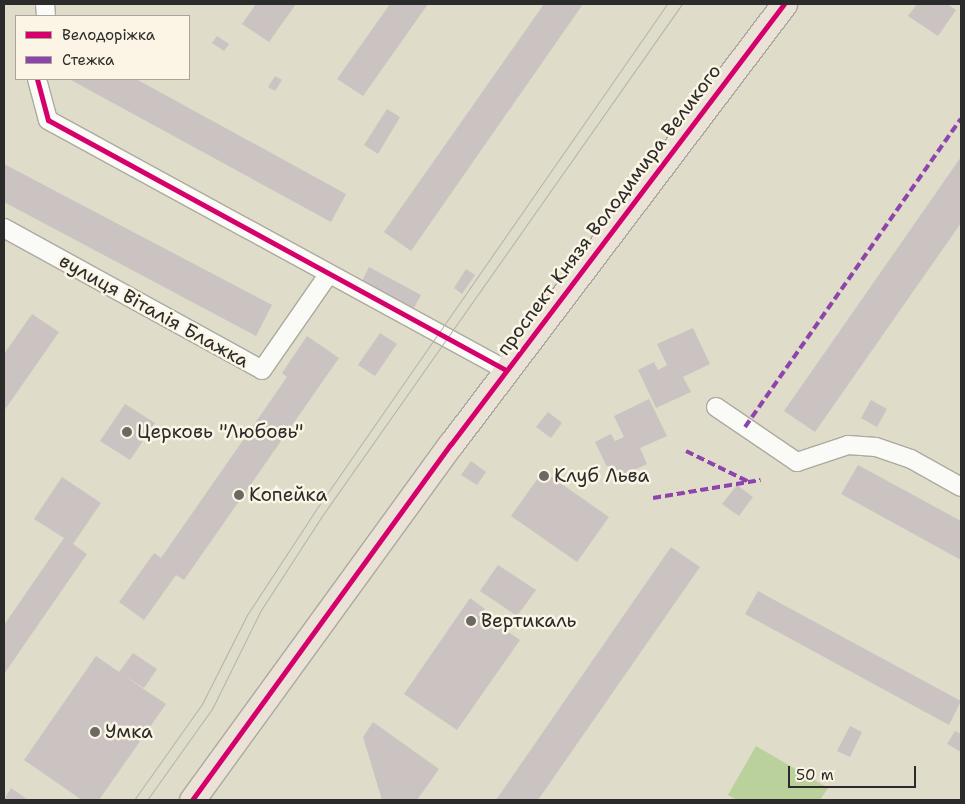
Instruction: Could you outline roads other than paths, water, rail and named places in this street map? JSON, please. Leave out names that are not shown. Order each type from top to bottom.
[{"type":"highway","name":"проспект Князя Володимира Великого","points":[[192,800],[506,370],[784,4]]},
{"type":"street","points":[[37,80],[48,120],[328,275],[506,370]]},
{"type":"street","name":"вулиця Віталія Блажка","points":[[4,228],[262,370],[328,275]]},
{"type":"street","points":[[716,408],[796,462],[830,449],[876,447],[911,459],[961,487]]},
{"type":"tram line","points":[[134,800],[202,704],[247,615],[315,511],[667,4]]},
{"type":"tram line","points":[[147,800],[212,709],[261,610],[322,516],[682,4]]},
{"type":"place","name":"Церковь \"Любовь\"","points":[[127,432]]},
{"type":"place","name":"Клуб Льва","points":[[544,476]]},
{"type":"place","name":"Копейка","points":[[239,495]]},
{"type":"place","name":"Вертикаль","points":[[471,621]]},
{"type":"place","name":"Умка","points":[[95,732]]}]
